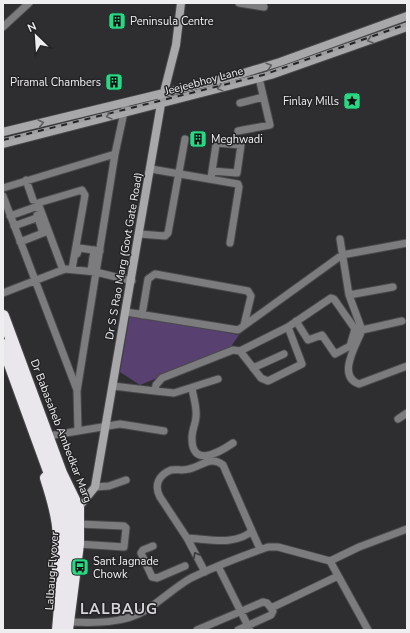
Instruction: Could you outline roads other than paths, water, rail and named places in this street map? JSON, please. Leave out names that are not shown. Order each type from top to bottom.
[{"type":"highway","name":"Dr Babasaheb Ambedkar Marg","points":[[3,316],[61,473],[78,508],[78,544],[66,627]]},
{"type":"highway","name":"Lalbaug Flyover","points":[[3,333],[56,475],[67,512],[70,544],[66,627]]},
{"type":"highway","name":"Lalbaug Flyover","points":[[3,345],[64,514],[66,544],[58,630]]},
{"type":"highway","points":[[3,368],[57,512],[61,543],[51,630]]},
{"type":"street","points":[[3,27],[29,3]]},
{"type":"street","name":"Dr S S Rao Marg (Govt Gate Road)","points":[[78,508],[95,487],[132,281],[161,104],[176,45],[181,3]]},
{"type":"street","points":[[239,3],[264,7]]},
{"type":"street","name":"Jeejeebhoy Lane","points":[[3,132],[126,103],[243,73],[280,62],[407,16]]},
{"type":"street","name":"Jeejeebhoy Lane","points":[[3,144],[259,78],[407,27]]},
{"type":"street","points":[[243,73],[245,82]]},
{"type":"street","points":[[238,132],[270,125],[259,78]]},
{"type":"street","points":[[240,103],[264,97]]},
{"type":"street","points":[[78,431],[77,391],[93,272],[126,103]]},
{"type":"street","points":[[139,234],[167,236],[185,139]]},
{"type":"street","points":[[150,169],[179,174],[212,175],[237,173],[241,145],[217,143],[212,175]]},
{"type":"street","points":[[3,188],[115,154]]},
{"type":"street","points":[[212,175],[237,184],[239,187],[230,243]]},
{"type":"street","points":[[26,180],[62,270]]},
{"type":"street","points":[[13,215],[39,201],[79,190],[85,192],[73,269]]},
{"type":"street","points":[[3,196],[11,206],[34,281],[77,391]]},
{"type":"street","points":[[16,225],[40,216]]},
{"type":"street","points":[[22,241],[46,232]]},
{"type":"street","points":[[340,239],[349,295],[362,330],[349,362],[348,369],[354,383],[359,384],[407,366]]},
{"type":"street","points":[[126,312],[238,330],[342,255],[407,243]]},
{"type":"street","points":[[73,269],[78,248],[97,250]]},
{"type":"street","points":[[3,293],[62,270],[73,269],[93,272],[132,281]]},
{"type":"street","points":[[142,315],[148,279],[155,274],[248,291],[251,296],[244,325]]},
{"type":"street","points":[[349,295],[393,287]]},
{"type":"street","points":[[155,391],[156,385],[162,378],[233,350],[240,351],[288,327],[296,321],[333,298],[355,329],[355,333],[350,346],[335,354],[322,336],[308,340],[296,321]]},
{"type":"street","points":[[362,330],[402,321]]},
{"type":"street","points":[[240,351],[263,380],[268,382],[301,366],[303,362],[288,327]]},
{"type":"street","points":[[253,368],[284,354]]},
{"type":"street","points":[[113,386],[174,392],[192,388],[218,379]]},
{"type":"street","points":[[192,388],[197,415],[192,438],[196,451],[200,455],[210,456],[233,444]]},
{"type":"street","points":[[398,419],[407,413]]},
{"type":"street","points":[[48,436],[105,428],[120,424],[164,431]]},
{"type":"street","points":[[205,572],[187,538],[156,490],[157,483],[162,475],[171,470],[191,469],[210,460],[219,461],[223,465],[260,549]]},
{"type":"street","points":[[95,487],[109,486],[126,480]]},
{"type":"street","points":[[78,524],[124,526],[126,528],[124,547],[78,544]]},
{"type":"street","points":[[66,627],[129,617],[145,611],[172,590],[191,579],[218,566],[268,546],[278,547],[330,561],[359,547],[407,528]]},
{"type":"street","points":[[187,538],[237,540],[244,538],[252,531]]},
{"type":"street","points":[[153,546],[143,550],[141,553],[152,577],[157,578],[184,565],[191,579]]},
{"type":"street","points":[[330,561],[368,630]]},
{"type":"street","points":[[218,566],[249,628]]},
{"type":"street","points":[[271,608],[338,576]]},
{"type":"street","points":[[197,630],[265,602],[271,608],[273,612],[271,615],[249,628],[238,630]]},
{"type":"railway","points":[[3,140],[263,75],[407,24]]},
{"type":"place","name":"Peninsula Centre","points":[[117,21]]},
{"type":"place","name":"Piramal Chambers","points":[[114,82]]},
{"type":"place","name":"Finlay Mills","points":[[352,101]]},
{"type":"place","name":"Meghwadi","points":[[198,139]]},
{"type":"place","name":"Sant Jagnade Chowk","points":[[80,567]]},
{"type":"district","name":"LALBAUG","points":[[119,609]]}]
